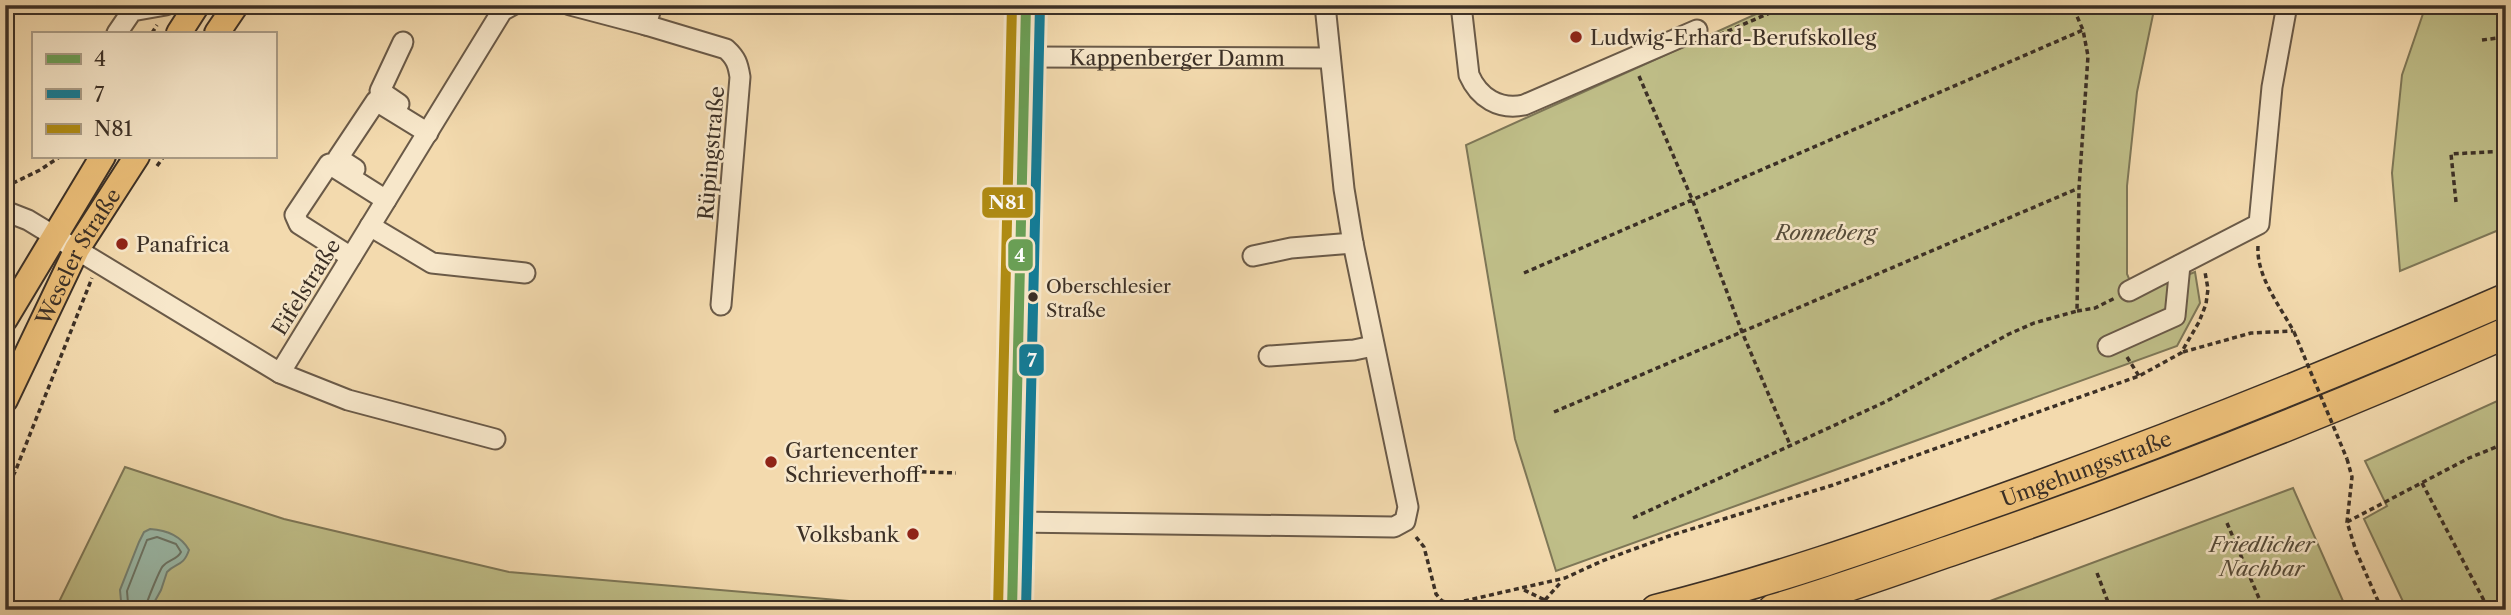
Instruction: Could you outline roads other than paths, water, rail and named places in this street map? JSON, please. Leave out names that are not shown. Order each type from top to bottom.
[{"type":"highway","name":"Umgehungsstraße","points":[[1656,610],[1846,554],[2090,468],[2330,374],[2506,299]]},
{"type":"highway","name":"Umgehungsstraße","points":[[1773,610],[2014,529],[2155,477],[2334,406],[2506,333]]},
{"type":"main road","points":[[180,32],[197,5]]},
{"type":"main road","points":[[218,32],[236,5]]},
{"type":"main road","points":[[1012,610],[1026,5]]},
{"type":"main road","name":"Weseler Straße","points":[[5,319],[102,158]]},
{"type":"main road","name":"Weseler Straße","points":[[5,400],[78,249],[147,162]]},
{"type":"street","points":[[118,32],[132,11],[166,5]]},
{"type":"street","name":"Eifelstraße","points":[[281,373],[502,10],[513,5]]},
{"type":"street","points":[[570,5],[607,10]]},
{"type":"street","points":[[646,25],[652,5]]},
{"type":"street","points":[[1013,522],[1394,527],[1405,520],[1408,507],[1373,346],[1344,189],[1325,5]]},
{"type":"street","points":[[1461,5],[1469,75],[1480,93],[1506,107],[1524,106],[1697,30]]},
{"type":"street","points":[[2129,291],[2259,224],[2272,87],[2287,5]]},
{"type":"street","name":"Rüpingstraße","points":[[607,10],[646,25],[726,49],[738,65],[740,77],[721,305]]},
{"type":"street","points":[[404,42],[380,91],[430,129]]},
{"type":"street","name":"Kappenberger Damm","points":[[1025,57],[1329,58]]},
{"type":"street","points":[[389,196],[338,158],[376,101],[430,129]]},
{"type":"street","points":[[351,257],[299,224],[295,215],[329,164],[389,196]]},
{"type":"street","name":"Weseler Straße","points":[[5,211],[28,219],[55,236]]},
{"type":"street","points":[[370,226],[432,263],[525,273]]},
{"type":"street","points":[[55,236],[281,373],[348,400],[495,439]]},
{"type":"street","points":[[1253,256],[1290,248],[1353,243]]},
{"type":"street","points":[[2108,346],[2175,316],[2180,265]]},
{"type":"street","points":[[1269,356],[1354,350],[1373,346]]},
{"type":"water","points":[[150,529],[177,537],[189,550],[187,555],[167,572],[150,610],[107,610],[121,601],[120,590],[139,542],[144,532]]},
{"type":"place","name":"Ludwig-Erhard-Berufskolleg","points":[[1576,37]]},
{"type":"place","name":"Panafrica","points":[[122,244]]},
{"type":"place","name":"Oberschlesier Straße","points":[[1033,297]]},
{"type":"place","name":"Gartencenter Schrieverhoff","points":[[771,462]]},
{"type":"place","name":"Volksbank","points":[[913,534]]},
{"type":"park label","name":"Ronneberg","points":[[1826,232]]},
{"type":"park label","name":"Friedlicher Nachbar","points":[[2262,556]]}]
